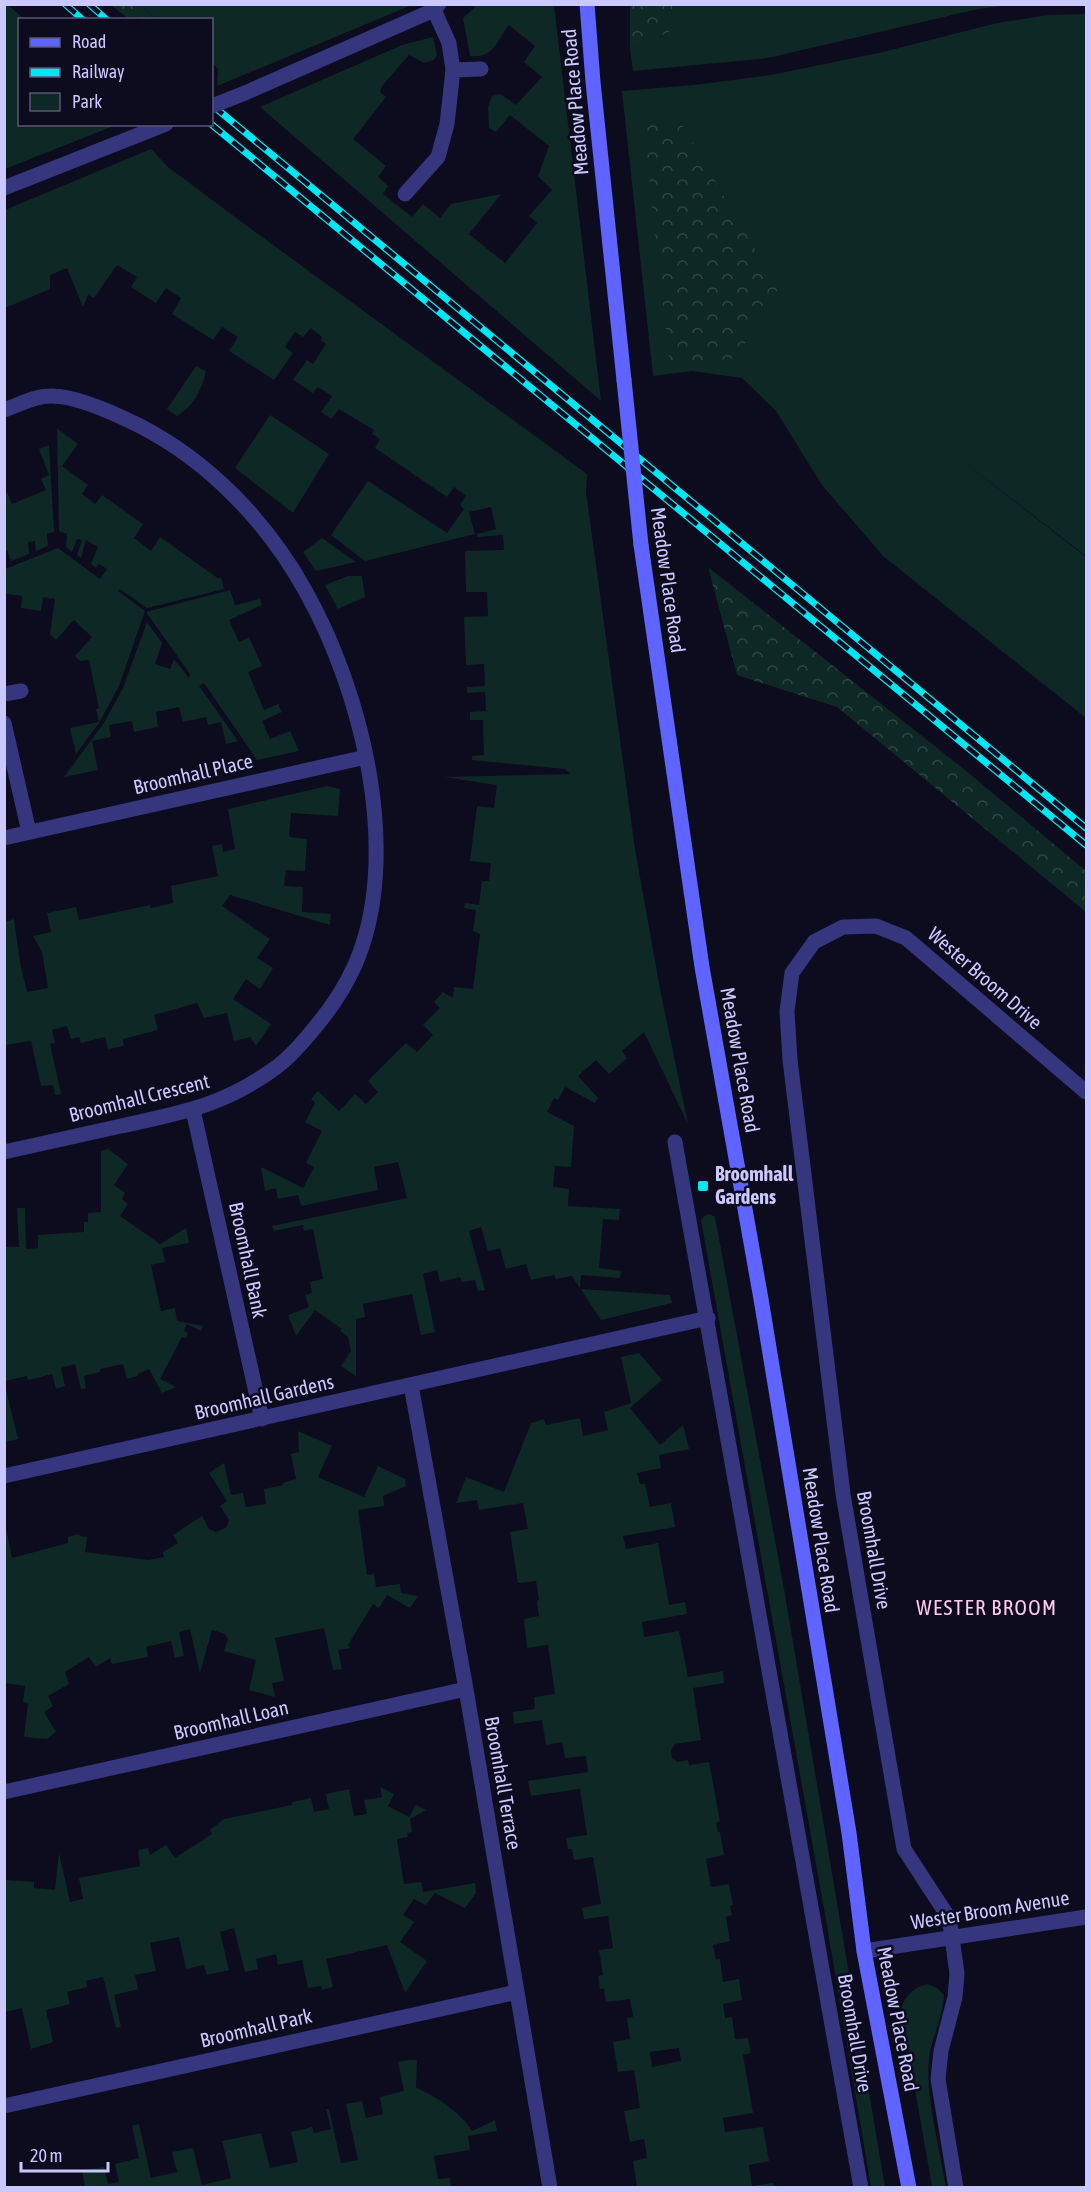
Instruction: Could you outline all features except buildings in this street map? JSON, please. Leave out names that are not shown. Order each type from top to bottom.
[{"type":"main road","name":"Meadow Place Road","points":[[587,4],[641,545],[702,967],[761,1299],[849,1833],[864,1951],[909,2187]]},
{"type":"street","points":[[213,106],[437,7],[449,43],[453,70],[447,124],[438,157],[405,194]]},
{"type":"street","points":[[453,70],[481,69]]},
{"type":"street","points":[[4,188],[161,126]]},
{"type":"street","name":"Broomhall Crescent","points":[[4,410],[30,400],[50,396],[80,402],[126,419],[189,456],[221,482],[271,540],[305,590],[348,687],[366,757],[375,805],[376,863],[365,936],[354,966],[326,1014],[305,1040],[277,1066],[232,1095],[194,1110],[4,1152]]},
{"type":"street","points":[[4,694],[21,691]]},
{"type":"street","points":[[4,723],[29,832]]},
{"type":"street","name":"Broomhall Place","points":[[4,838],[366,757]]},
{"type":"street","name":"Wester Broom Drive","points":[[843,927],[876,926],[906,938],[1086,1092]]},
{"type":"street","name":"Broomhall Drive","points":[[843,927],[814,942],[792,974],[787,1011],[790,1059],[843,1494],[904,1849],[949,1918],[952,1937],[957,1974],[955,1997],[941,2051],[938,2079],[957,2187]]},
{"type":"street","name":"Broomhall Bank","points":[[194,1110],[262,1419]]},
{"type":"street","name":"Broomhall Drive","points":[[675,1142],[861,2187]]},
{"type":"street","name":"Broomhall Gardens","points":[[4,1476],[708,1318]]},
{"type":"street","name":"Broomhall Terrace","points":[[411,1385],[466,1689],[550,2187]]},
{"type":"street","name":"Broomhall Loan","points":[[4,1792],[466,1689]]},
{"type":"street","name":"Wester Broom Avenue","points":[[864,1951],[1086,1917]]},
{"type":"street","name":"Broomhall Park","points":[[4,2106],[517,1992]]},
{"type":"green space","points":[[7,4],[23,18],[18,18],[18,126],[113,126],[5,169],[4,5]]},
{"type":"green space","points":[[111,5],[139,5],[157,18],[128,18]]},
{"type":"green space","points":[[139,5],[412,5],[217,86],[218,69],[213,64],[213,18],[157,18]]},
{"type":"green space","points":[[477,5],[554,5],[601,401],[260,107],[402,45],[433,37],[437,55],[434,60],[424,63],[409,55],[382,86],[380,92],[386,97],[353,139],[386,166],[378,177],[388,186],[383,194],[412,217],[423,204],[440,218],[451,204],[501,194],[469,234],[505,263],[537,223],[529,216],[552,190],[538,176],[549,146],[510,115],[496,132],[489,128],[488,107],[492,96],[501,94],[516,105],[542,77],[524,62],[535,46],[509,25],[494,47],[485,55],[470,56],[463,18]]},
{"type":"green space","points":[[630,5],[673,5],[669,32],[630,50]]},
{"type":"green space","points":[[673,5],[1010,5],[978,9],[768,58],[633,71],[630,50],[668,32]]},
{"type":"green space","points":[[1086,14],[1086,556],[956,456],[1086,557],[1086,718],[883,556],[822,485],[776,411],[742,378],[692,371],[653,376],[622,91],[771,75],[883,52],[997,23],[1049,15]]},
{"type":"green space","points":[[642,116],[683,126],[778,289],[736,358],[670,366]]},
{"type":"green space","points":[[151,149],[168,167],[243,223],[587,474],[586,492],[635,849],[660,989],[688,1124],[644,1032],[622,1051],[627,1058],[609,1074],[596,1060],[578,1076],[598,1098],[595,1103],[565,1087],[558,1100],[554,1098],[547,1112],[574,1126],[571,1167],[555,1166],[553,1187],[569,1189],[568,1206],[620,1209],[619,1220],[603,1219],[599,1268],[621,1271],[620,1278],[581,1275],[580,1288],[572,1276],[556,1279],[554,1275],[531,1280],[526,1264],[506,1269],[500,1248],[488,1251],[481,1227],[469,1231],[485,1290],[478,1291],[475,1280],[462,1282],[460,1277],[440,1282],[437,1270],[423,1274],[435,1332],[421,1335],[412,1294],[363,1304],[365,1317],[356,1319],[356,1376],[341,1366],[351,1351],[348,1337],[340,1331],[342,1329],[315,1310],[296,1336],[288,1315],[309,1307],[305,1295],[312,1293],[310,1282],[323,1279],[313,1229],[304,1231],[303,1225],[274,1231],[272,1226],[407,1198],[398,1162],[374,1167],[378,1190],[301,1206],[298,1195],[278,1199],[276,1188],[265,1191],[261,1167],[303,1188],[314,1167],[306,1163],[322,1131],[305,1122],[315,1103],[311,1099],[318,1091],[339,1111],[355,1094],[366,1104],[378,1092],[368,1081],[406,1043],[417,1052],[433,1035],[423,1025],[440,1008],[434,1002],[443,992],[453,998],[454,987],[473,989],[480,934],[473,931],[476,910],[464,908],[465,903],[479,905],[482,881],[489,881],[491,863],[470,861],[477,806],[494,808],[497,785],[444,777],[570,774],[565,769],[472,760],[472,756],[484,755],[483,720],[470,720],[470,712],[486,711],[485,692],[467,693],[467,687],[485,686],[484,664],[466,665],[464,617],[488,616],[487,592],[466,592],[465,551],[504,550],[503,535],[477,537],[477,534],[496,529],[491,507],[469,512],[475,534],[365,561],[331,535],[368,481],[447,533],[464,509],[460,505],[466,496],[454,487],[447,497],[375,448],[380,439],[372,434],[374,430],[339,409],[331,419],[321,412],[332,396],[318,387],[313,393],[293,380],[307,360],[313,364],[326,344],[321,340],[322,337],[311,328],[303,337],[295,332],[285,347],[293,353],[274,380],[229,351],[238,337],[222,327],[213,340],[172,314],[181,298],[166,288],[156,303],[131,287],[137,277],[117,265],[94,298],[88,295],[83,307],[67,268],[50,275],[50,289],[5,308],[5,210]]},
{"type":"green space","points":[[196,366],[206,371],[202,385],[192,403],[177,416],[167,409]]},
{"type":"green space","points":[[270,415],[329,454],[293,513],[235,468]]},
{"type":"green space","points":[[57,428],[78,444],[62,466],[88,485],[82,494],[95,504],[102,495],[143,524],[134,538],[151,551],[160,537],[219,579],[221,577],[224,589],[147,608],[120,589],[118,591],[145,611],[119,686],[99,723],[76,754],[70,728],[99,722],[96,709],[99,708],[89,660],[80,661],[75,656],[92,637],[74,620],[56,640],[50,634],[55,599],[43,597],[41,611],[21,608],[22,596],[6,594],[5,604],[5,569],[58,548],[100,579],[107,569],[99,564],[96,568],[91,564],[98,547],[86,540],[81,558],[77,555],[82,540],[77,539],[72,552],[66,547],[67,534],[59,531]]},
{"type":"green space","points":[[49,445],[54,532],[47,534],[48,546],[36,551],[35,541],[28,542],[29,554],[11,561],[5,550],[5,493],[7,492],[12,504],[46,490],[41,479],[49,475],[39,449]]},
{"type":"green space","points":[[322,538],[356,562],[316,571],[303,552]]},
{"type":"green space","points":[[708,567],[965,770],[1086,871],[1086,912],[837,707],[737,675]]},
{"type":"green space","points":[[348,576],[362,576],[365,597],[338,609],[325,585]]},
{"type":"green space","points":[[230,590],[235,605],[260,599],[262,605],[229,620],[239,642],[249,637],[262,666],[248,672],[264,710],[278,704],[282,712],[262,721],[270,739],[290,731],[299,751],[257,760],[204,683],[199,686],[238,741],[226,744],[221,722],[208,725],[206,717],[183,722],[179,707],[156,712],[158,727],[134,732],[132,721],[109,725],[111,737],[92,741],[98,770],[64,777],[104,723],[123,688],[147,622],[162,643],[155,664],[170,669],[174,659],[189,678],[190,674],[146,612]]},
{"type":"green space","points":[[327,786],[340,789],[338,816],[291,813],[289,837],[307,839],[305,871],[286,870],[284,886],[303,887],[302,912],[331,914],[330,925],[230,895],[222,906],[270,939],[257,958],[273,968],[260,989],[246,979],[233,999],[271,1024],[256,1046],[250,1037],[234,1041],[227,1013],[204,1018],[197,1003],[154,1015],[158,1030],[123,1039],[124,1046],[108,1049],[105,1037],[81,1043],[79,1037],[71,1039],[67,1026],[52,1030],[55,1043],[50,1044],[61,1094],[55,1095],[53,1085],[41,1086],[31,1041],[5,1045],[5,922],[14,919],[27,992],[48,988],[42,952],[33,936],[51,932],[47,913],[76,907],[79,920],[150,905],[151,908],[173,903],[171,886],[218,876],[212,846],[222,844],[223,852],[235,849],[228,809]]},
{"type":"green space","points":[[108,1149],[128,1164],[114,1185],[125,1193],[122,1199],[128,1204],[120,1216],[160,1244],[186,1228],[189,1243],[162,1248],[165,1262],[151,1265],[161,1311],[175,1308],[177,1321],[203,1326],[201,1331],[187,1324],[184,1331],[188,1333],[186,1338],[182,1337],[160,1379],[176,1387],[162,1393],[149,1369],[138,1376],[127,1379],[123,1364],[100,1369],[100,1372],[84,1376],[86,1388],[81,1389],[75,1364],[61,1368],[65,1386],[56,1389],[52,1374],[28,1380],[27,1376],[5,1381],[5,1247],[19,1247],[17,1208],[25,1208],[26,1249],[38,1248],[38,1235],[84,1232],[84,1222],[88,1222],[88,1213],[101,1212],[101,1151]]},
{"type":"green space","points":[[710,1214],[715,1217],[784,1589],[885,2187],[871,2187],[826,1920],[701,1220]]},
{"type":"green space","points":[[581,1289],[670,1295],[672,1303],[601,1320]]},
{"type":"green space","points":[[639,1353],[662,1380],[630,1408],[660,1445],[683,1425],[689,1449],[659,1455],[661,1468],[637,1473],[640,1484],[645,1484],[650,1507],[671,1503],[675,1527],[623,1536],[626,1549],[658,1543],[669,1605],[685,1602],[687,1614],[642,1622],[644,1637],[679,1631],[688,1677],[723,1671],[724,1683],[693,1688],[701,1740],[675,1744],[671,1750],[672,1758],[678,1762],[688,1760],[689,1765],[709,1762],[720,1821],[716,1823],[724,1855],[706,1859],[711,1887],[729,1884],[733,1905],[730,1906],[732,1915],[726,1917],[730,1941],[713,1945],[716,1960],[720,1959],[723,1982],[739,1979],[742,2000],[723,2004],[725,2018],[732,2017],[735,2039],[748,2038],[751,2053],[743,2055],[753,2113],[723,2118],[725,2132],[763,2127],[769,2161],[749,2165],[752,2186],[773,2183],[774,2187],[637,2187],[633,2161],[647,2158],[644,2139],[630,2142],[624,2111],[640,2108],[634,2070],[618,2072],[613,2042],[630,2039],[627,2018],[633,2017],[630,1999],[606,2002],[604,1989],[600,1989],[598,1976],[603,1975],[599,1950],[613,1948],[608,1916],[584,1919],[582,1908],[601,1904],[593,1857],[574,1860],[572,1849],[568,1849],[566,1838],[587,1835],[580,1789],[531,1796],[528,1781],[588,1772],[586,1756],[565,1758],[562,1742],[546,1745],[542,1720],[514,1724],[513,1712],[535,1709],[534,1697],[555,1694],[548,1645],[527,1648],[524,1619],[539,1616],[537,1601],[539,1600],[536,1581],[518,1583],[510,1532],[528,1529],[523,1503],[479,1510],[477,1500],[456,1503],[466,1477],[504,1492],[531,1423],[544,1419],[546,1425],[580,1418],[583,1436],[608,1430],[604,1412],[631,1403],[621,1357]],"holes":[[[679,2048],[681,2061],[652,2067],[650,2052]]]},
{"type":"green space","points":[[5,1385],[18,1439],[6,1442],[4,1436]]},
{"type":"green space","points":[[298,1431],[332,1446],[318,1477],[364,1497],[378,1466],[405,1479],[406,1486],[383,1496],[384,1506],[358,1510],[367,1575],[374,1574],[376,1587],[400,1584],[401,1593],[418,1596],[410,1608],[387,1595],[379,1608],[373,1604],[348,1645],[351,1648],[338,1650],[342,1669],[333,1670],[324,1628],[275,1638],[284,1681],[272,1683],[275,1697],[249,1690],[256,1660],[224,1651],[228,1639],[225,1634],[212,1630],[200,1673],[190,1629],[179,1632],[184,1656],[175,1658],[171,1641],[146,1647],[148,1657],[112,1664],[110,1658],[96,1667],[89,1657],[65,1672],[69,1684],[48,1696],[53,1706],[44,1712],[56,1732],[47,1739],[24,1737],[28,1703],[23,1702],[25,1686],[5,1683],[5,1523],[12,1558],[68,1543],[68,1537],[79,1534],[87,1537],[85,1552],[149,1560],[164,1557],[163,1552],[178,1543],[173,1535],[202,1516],[209,1529],[216,1532],[227,1527],[229,1520],[220,1506],[227,1501],[209,1473],[224,1463],[231,1495],[243,1493],[246,1507],[266,1504],[264,1489],[283,1485],[283,1483],[296,1479],[291,1454],[299,1452]]},
{"type":"green space","points":[[380,1787],[394,1794],[388,1806],[409,1817],[416,1805],[426,1810],[410,1819],[412,1832],[407,1833],[408,1837],[397,1839],[404,1884],[421,1882],[423,1892],[475,1883],[476,1893],[465,1908],[435,1893],[426,1905],[414,1899],[403,1915],[414,1922],[400,1942],[427,1961],[405,1993],[387,1945],[326,1959],[333,1987],[322,1990],[321,1986],[308,1988],[302,1960],[278,1965],[276,1954],[256,1959],[258,1969],[245,1972],[234,1928],[220,1932],[229,1970],[207,1975],[204,1965],[186,1969],[179,1937],[150,1943],[156,1971],[135,1975],[138,1989],[114,1995],[121,2027],[116,2028],[103,1977],[86,1981],[87,1987],[67,1992],[70,2004],[46,2010],[53,2042],[31,2049],[22,2008],[5,2012],[5,1880],[34,1882],[34,1888],[55,1890],[59,1853],[70,1902],[83,1899],[79,1878],[140,1866],[138,1850],[148,1848],[150,1855],[166,1845],[175,1858],[212,1834],[210,1830],[224,1819],[292,1805],[292,1802],[311,1798],[314,1812],[329,1809],[326,1794],[349,1789],[354,1816],[367,1814],[364,1800],[382,1797]]},
{"type":"green space","points":[[927,1984],[937,1988],[944,1995],[942,2011],[930,2050],[928,2072],[931,2105],[946,2187],[932,2187],[901,2008],[911,1993]]},
{"type":"green space","points":[[417,2060],[416,2088],[447,2105],[462,2118],[472,2131],[495,2120],[497,2131],[468,2136],[470,2150],[434,2156],[438,2179],[450,2178],[451,2187],[85,2187],[82,2171],[104,2167],[108,2184],[119,2182],[115,2164],[139,2158],[132,2126],[139,2124],[151,2178],[177,2172],[172,2152],[193,2148],[202,2185],[231,2178],[222,2141],[261,2133],[270,2168],[298,2162],[291,2132],[312,2127],[314,2133],[331,2129],[326,2109],[329,2109],[341,2163],[358,2160],[346,2104],[362,2101],[366,2118],[383,2114],[380,2097],[404,2091],[398,2062]]},
{"type":"railway","points":[[65,4],[81,18]]},
{"type":"railway","points":[[89,4],[105,18]]},
{"type":"railway","points":[[213,106],[1086,828]]},
{"type":"railway","points":[[213,126],[1086,845]]},
{"type":"place","name":"Broomhall Gardens","points":[[703,1186]]},
{"type":"district","name":"WESTER BROOM","points":[[987,1608]]}]
